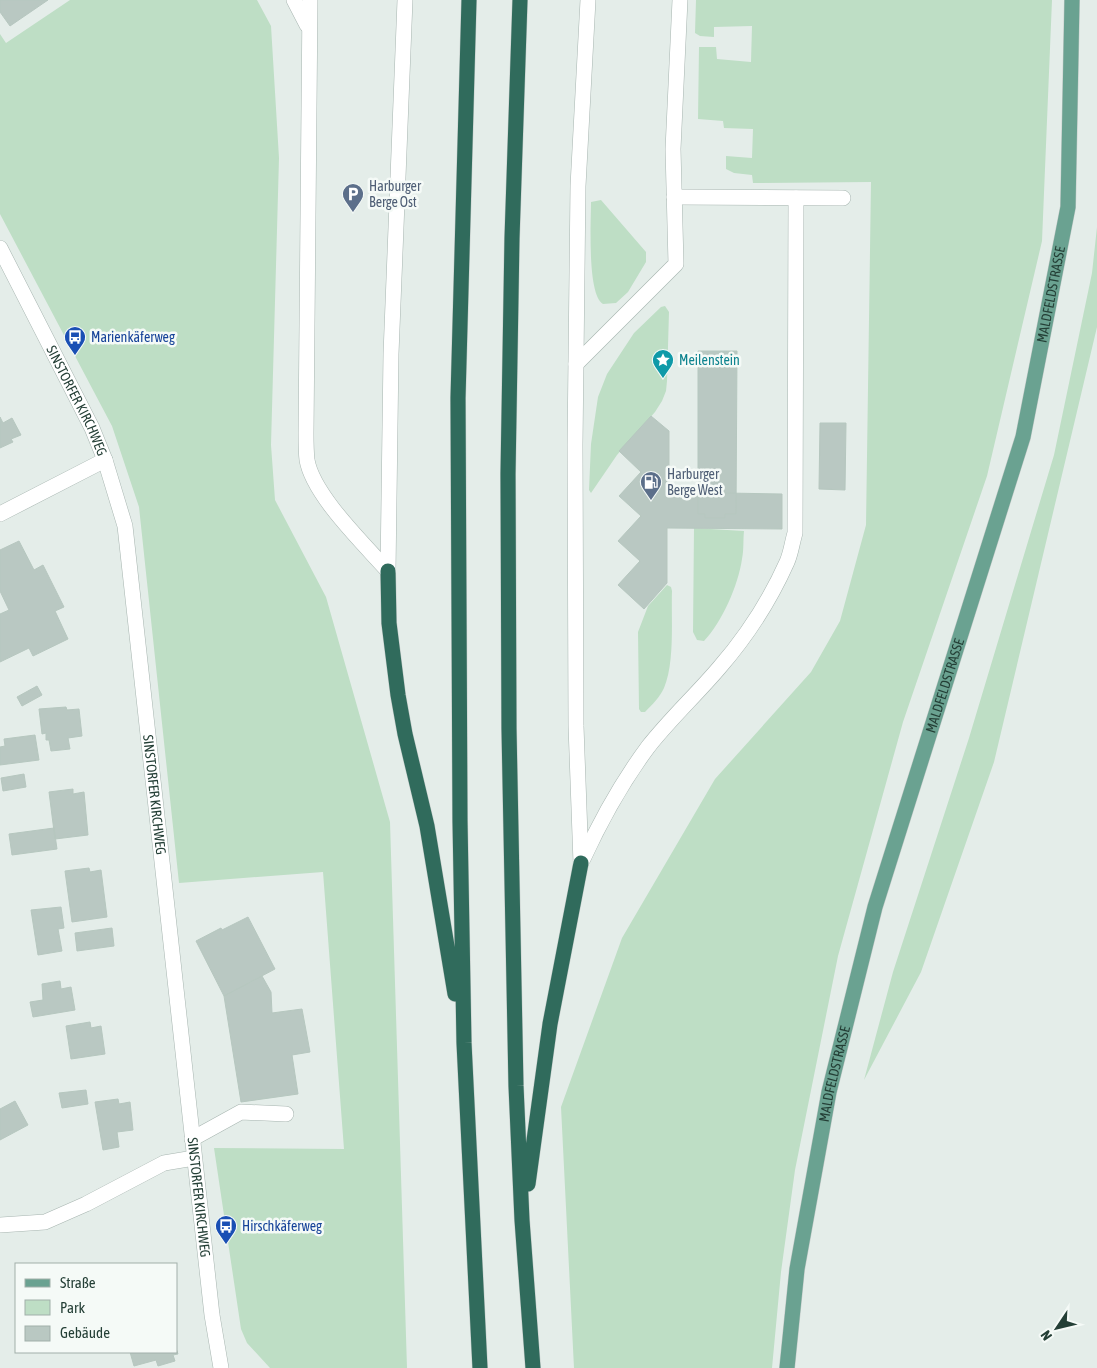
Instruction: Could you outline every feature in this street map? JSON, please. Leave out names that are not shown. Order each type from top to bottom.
[{"type":"highway","points":[[469,0],[458,398],[460,811],[464,1042],[480,1368]]},
{"type":"highway","points":[[520,0],[512,238],[508,503],[509,729],[516,1086],[522,1220],[532,1368]]},
{"type":"highway","points":[[388,571],[389,623],[398,695],[405,734],[427,826],[464,1042]]},
{"type":"highway","points":[[522,1220],[550,1024],[582,863]]},
{"type":"main road","name":"MALDFELDSTRASSE","points":[[787,1368],[797,1269],[829,1092],[873,916],[1023,437],[1068,207],[1072,0]]},
{"type":"street","points":[[294,0],[309,28]]},
{"type":"street","points":[[310,0],[306,433],[308,461],[320,491],[334,510],[388,571]]},
{"type":"street","points":[[388,571],[391,354],[405,0]]},
{"type":"street","points":[[582,863],[576,726],[576,364],[578,186],[588,0]]},
{"type":"street","points":[[576,364],[676,264],[673,149],[680,0]]},
{"type":"street","points":[[674,197],[843,198]]},
{"type":"street","points":[[582,863],[597,828],[626,780],[653,741],[720,667],[738,643],[764,606],[787,561],[795,533],[796,198]]},
{"type":"street","name":"SINSTORFER KIRCHWEG","points":[[0,248],[92,428],[105,460],[125,526],[212,1316],[222,1366]]},
{"type":"street","points":[[0,514],[105,460]]},
{"type":"street","points":[[192,1139],[241,1112],[286,1114]]},
{"type":"street","points":[[0,1226],[46,1222],[86,1204],[164,1163],[194,1158]]},
{"type":"green space","points":[[70,0],[257,0],[271,26],[279,158],[271,445],[275,500],[326,597],[390,822],[407,1368],[270,1368],[247,1343],[241,1329],[214,1148],[344,1149],[323,872],[179,883],[139,507],[112,426],[0,214],[0,34],[6,43]]},
{"type":"green space","points":[[696,0],[1052,0],[1042,241],[987,476],[903,722],[838,956],[795,1170],[781,1272],[772,1368],[574,1368],[561,1107],[622,938],[715,779],[811,672],[840,621],[866,525],[871,182],[753,183],[752,175],[734,173],[726,169],[726,156],[752,158],[753,129],[724,128],[723,121],[698,119],[699,47],[716,47],[717,59],[751,62],[752,26],[714,27],[714,37],[700,36],[695,33]]},
{"type":"green space","points":[[601,200],[646,252],[646,262],[628,292],[616,303],[603,304],[598,298],[594,287],[591,257],[591,202]]},
{"type":"green space","points":[[1097,227],[1097,327],[994,762],[921,972],[864,1080],[893,972],[969,738],[1054,455],[1092,273]]},
{"type":"green space","points":[[665,306],[669,312],[666,391],[655,412],[617,455],[591,493],[589,490],[591,444],[598,397],[607,374],[634,333],[661,307]]},
{"type":"green space","points":[[694,528],[744,531],[742,559],[733,592],[723,614],[704,641],[697,640],[693,632]]},
{"type":"green space","points":[[667,585],[671,587],[672,591],[670,666],[664,688],[658,698],[645,712],[641,712],[639,709],[638,632],[648,606]]},
{"type":"building","points":[[0,0],[48,0],[10,26],[0,12]]},
{"type":"building","points":[[698,351],[737,351],[736,514],[725,514],[725,518],[705,518],[705,514],[698,514]]},
{"type":"building","points":[[651,416],[669,431],[669,492],[782,494],[782,529],[667,528],[667,583],[644,609],[618,585],[640,561],[618,541],[641,516],[619,496],[641,472],[619,451]]},
{"type":"building","points":[[0,417],[3,423],[12,418],[21,435],[11,439],[13,442],[0,448]]},
{"type":"building","points":[[820,423],[846,423],[845,490],[819,489]]},
{"type":"building","points":[[19,541],[34,570],[43,565],[64,607],[55,611],[68,639],[33,656],[29,648],[0,662],[0,614],[9,610],[0,591],[0,550]]},
{"type":"building","points":[[37,686],[42,695],[22,706],[17,697]]},
{"type":"building","points":[[66,707],[67,710],[79,709],[82,736],[68,738],[70,749],[51,751],[49,740],[46,740],[46,733],[42,734],[39,709]]},
{"type":"building","points":[[35,735],[39,760],[0,765],[0,747],[5,746],[4,739]]},
{"type":"building","points":[[24,774],[26,787],[3,791],[1,778]]},
{"type":"building","points":[[73,789],[73,794],[84,792],[88,835],[55,839],[49,792]]},
{"type":"building","points":[[54,828],[57,849],[12,855],[9,834]]},
{"type":"building","points":[[89,868],[90,872],[101,870],[107,917],[72,922],[65,871]]},
{"type":"building","points":[[61,907],[64,928],[58,929],[62,951],[38,955],[31,910]]},
{"type":"building","points":[[248,917],[275,969],[224,996],[196,941]]},
{"type":"building","points":[[112,928],[114,946],[77,951],[75,933]]},
{"type":"building","points":[[262,976],[271,992],[272,1013],[302,1009],[310,1052],[292,1055],[298,1094],[241,1102],[224,996]]},
{"type":"building","points":[[60,981],[61,989],[71,987],[75,1010],[33,1017],[30,1002],[43,1000],[42,984]]},
{"type":"building","points":[[90,1022],[91,1028],[101,1026],[105,1054],[71,1059],[66,1026]]},
{"type":"building","points":[[86,1090],[88,1104],[62,1108],[59,1093]]},
{"type":"building","points":[[118,1099],[119,1104],[130,1102],[133,1130],[117,1132],[119,1147],[103,1150],[95,1102]]},
{"type":"building","points":[[15,1101],[28,1125],[0,1140],[0,1109]]},
{"type":"building","points":[[130,1353],[178,1354],[173,1355],[175,1361],[158,1366],[156,1360],[134,1366]]},
{"type":"place","name":"Harburger Berge Ost","points":[[353,213]]},
{"type":"place","name":"Marienkäferweg","points":[[75,356]]},
{"type":"place","name":"Meilenstein","points":[[663,379]]},
{"type":"place","name":"Harburger Berge West","points":[[651,501]]},
{"type":"place","name":"Hirschkäferweg","points":[[226,1245]]}]
